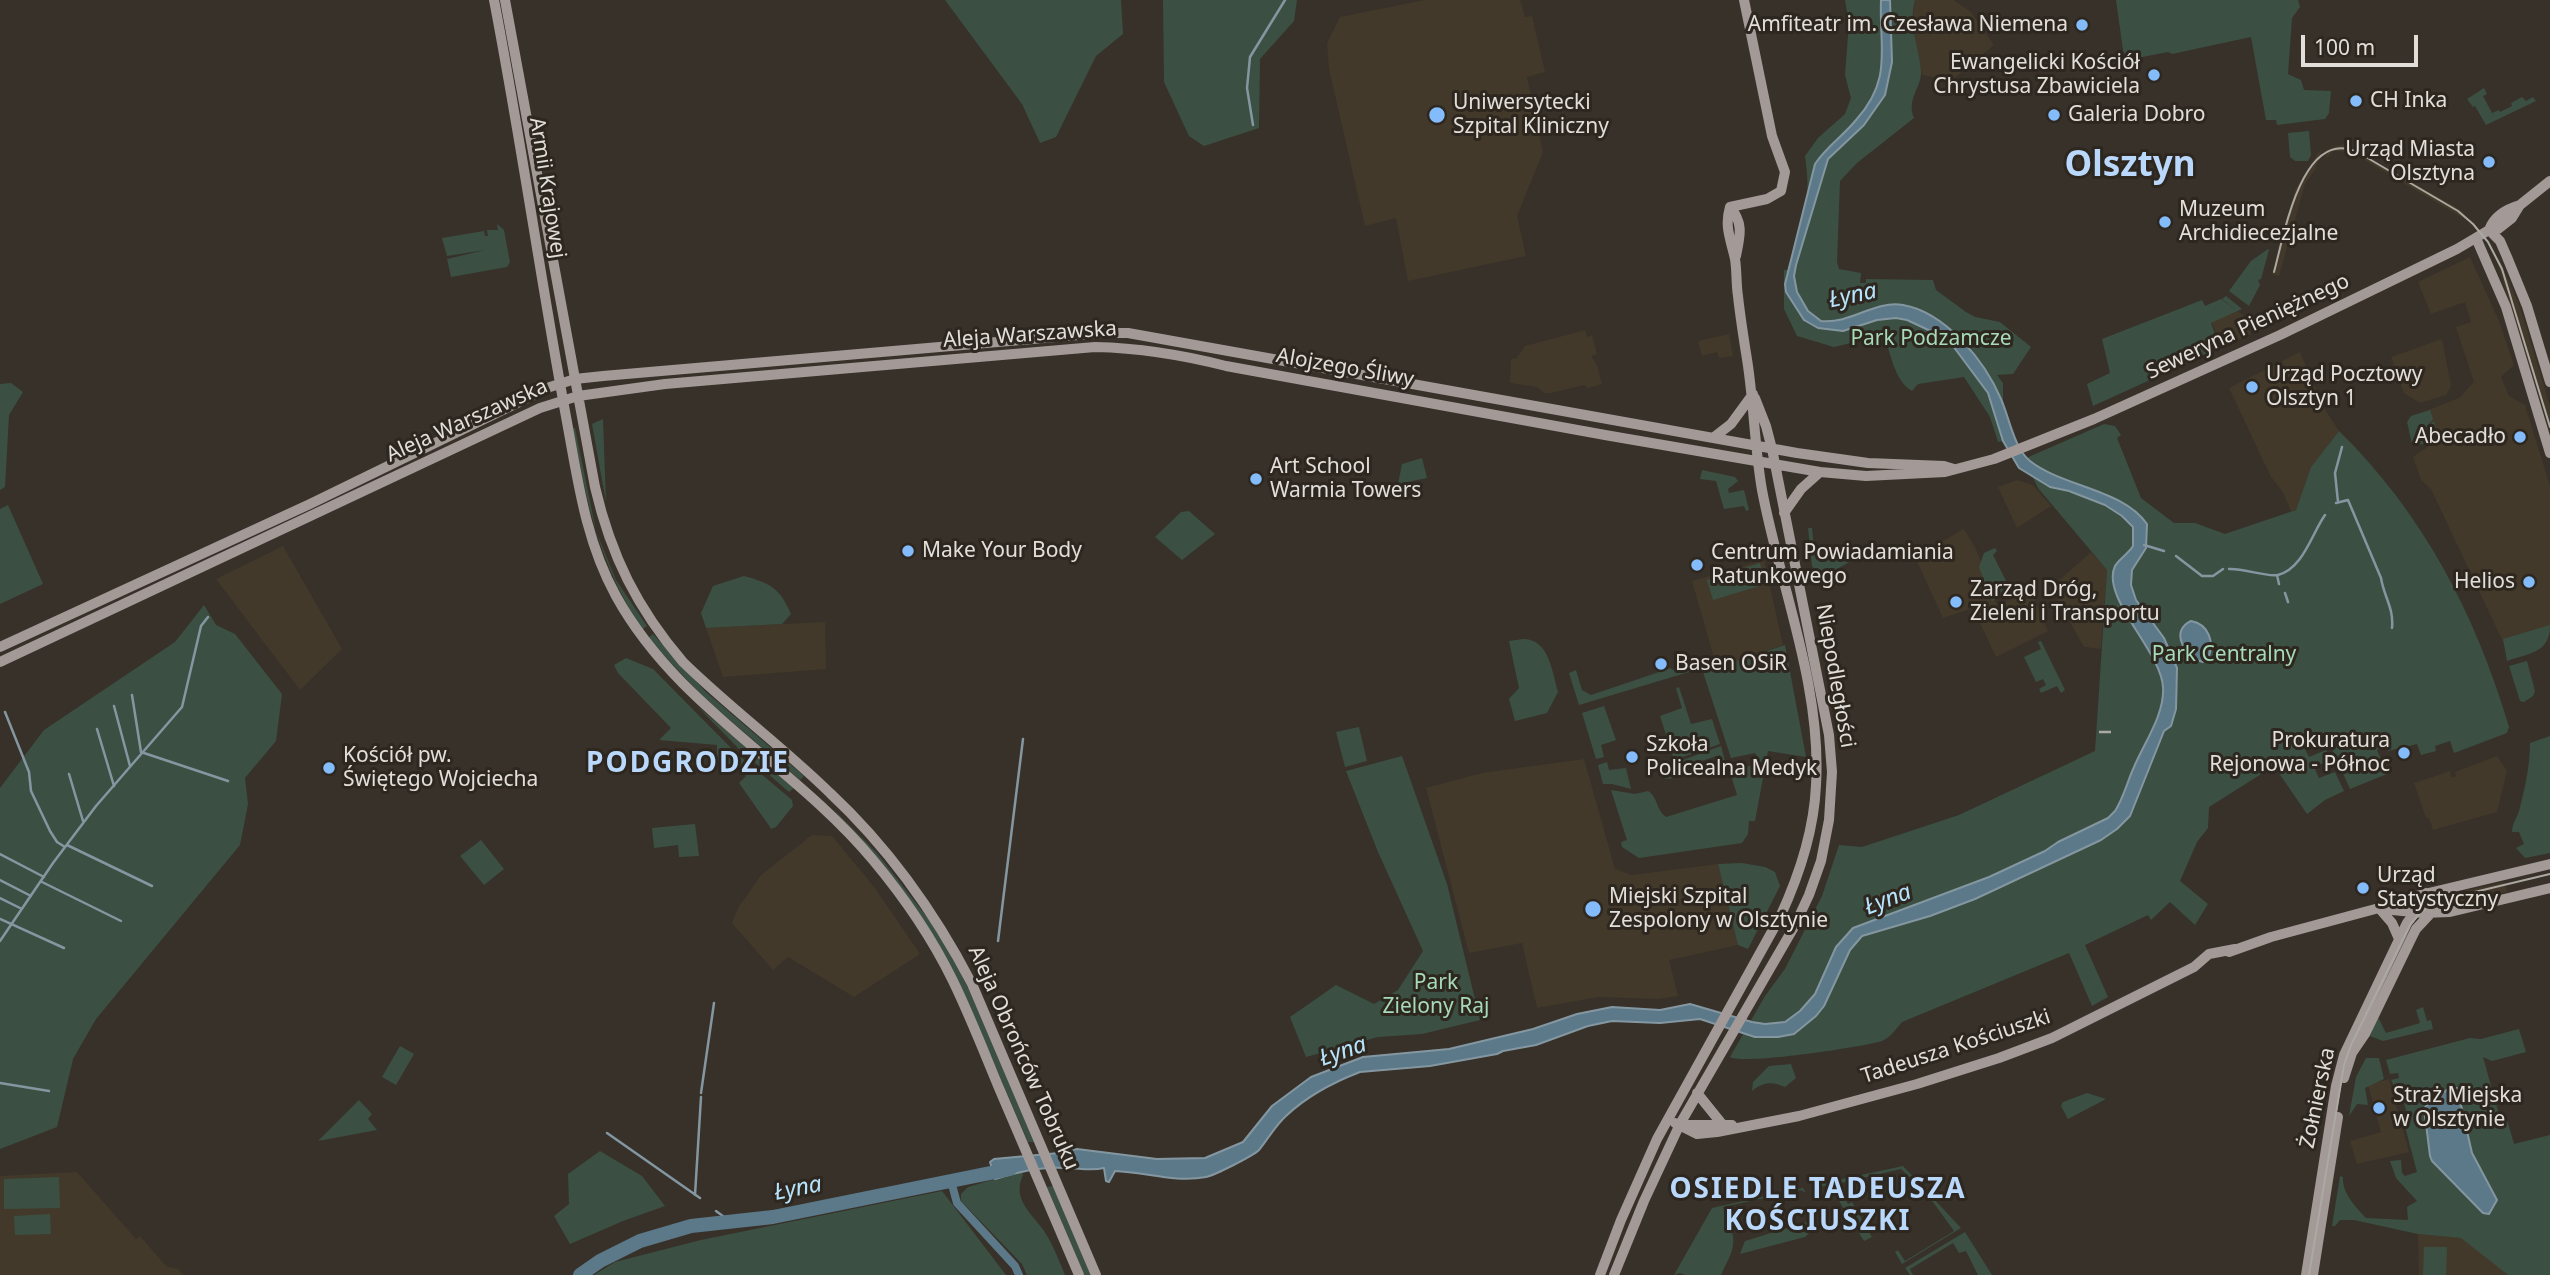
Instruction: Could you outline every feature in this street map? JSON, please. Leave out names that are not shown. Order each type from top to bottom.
[{"type":"street","name":"Armii Krajowej","points":[[494,0],[518,124],[562,399]]},
{"type":"street","name":"Armii Krajowej","points":[[505,0],[578,396]]},
{"type":"street","points":[[1713,439],[1731,424],[1753,394],[1735,261],[1741,228],[1730,208],[1767,199],[1781,191],[1776,152],[1744,0]]},
{"type":"street","name":"Seweryna Pieniężnego","points":[[1954,469],[2005,455],[2099,417],[2233,357],[2488,230],[2498,229],[2512,218],[2520,205],[2550,181]]},
{"type":"street","points":[[2488,230],[2500,241],[2505,251],[2527,306],[2550,382]]},
{"type":"street","points":[[2476,238],[2506,307],[2550,453]]},
{"type":"street","name":"Aleja Warszawska","points":[[0,647],[310,504],[559,383],[575,379],[1102,333],[1153,336]]},
{"type":"street","name":"Alojzego Śliwy","points":[[1153,336],[1772,449],[1868,463],[1944,466],[1954,469]]},
{"type":"street","name":"Aleja Warszawska","points":[[0,662],[359,491],[562,399],[665,384],[1095,346],[1157,352]]},
{"type":"street","name":"Alojzego Śliwy","points":[[1157,352],[1820,472],[1866,476],[1945,472],[1954,469]]},
{"type":"street","name":"Niepodległości","points":[[1668,1119],[1796,883],[1810,827],[1816,787],[1814,726],[1795,625],[1762,489],[1753,422],[1753,394]]},
{"type":"street","name":"Niepodległości","points":[[1697,1093],[1794,927],[1821,861],[1829,820],[1829,735],[1772,449],[1753,394]]},
{"type":"street","name":"Aleja Obrońców Tobruku","points":[[578,396],[607,536],[640,605],[662,638],[683,662],[719,697],[830,792],[895,862],[940,925],[962,966],[1096,1275]]},
{"type":"street","name":"Aleja Obrońców Tobruku","points":[[562,399],[591,536],[614,593],[632,624],[650,649],[684,686],[824,808],[872,859],[928,935],[953,980],[1079,1275]]},
{"type":"street","points":[[1518,404],[1528,420]]},
{"type":"street","points":[[1784,513],[1801,489],[1820,472]]},
{"type":"street","name":"Tadeusza Kościuszki","points":[[1668,1119],[1698,1134],[1833,1107],[1999,1058],[2073,1028],[2194,967],[2209,954],[2235,949],[2426,893],[2550,864]]},
{"type":"street","name":"Tadeusza Kościuszki","points":[[2379,908],[2450,912],[2550,888]]},
{"type":"street","name":"Żołnierska","points":[[2306,1275],[2338,1075],[2349,1042],[2399,939],[2424,901],[2426,893]]},
{"type":"street","points":[[2379,908],[2392,923],[2399,939]]},
{"type":"street","name":"Żołnierska","points":[[2313,1275],[2344,1078],[2352,1053],[2365,1034],[2416,929],[2431,913]]},
{"type":"street","points":[[1614,1275],[1644,1201],[1697,1093],[1722,1124]]},
{"type":"street","points":[[1600,1275],[1621,1220],[1668,1119]]},
{"type":"street","name":"Tadeusza Kościuszki","points":[[1680,1125],[1743,1126]]},
{"type":"shaded area","name":"Uniwersytecki Szpital Kliniczny","points":[[1425,0],[1520,0],[1525,17],[1532,16],[1545,72],[1527,77],[1543,152],[1517,216],[1526,256],[1408,281],[1396,218],[1365,226],[1329,69],[1327,43],[1340,17]]},
{"type":"shaded area","points":[[1915,0],[1953,0],[1970,11],[1994,45],[1951,81],[1922,75],[1912,23]]},
{"type":"shaded area","points":[[2344,144],[2456,207],[2468,221],[2351,152],[2333,151],[2324,160],[2331,148]]},
{"type":"shaded area","points":[[2322,147],[2315,170],[2305,184],[2279,276],[2272,274],[2295,190]]},
{"type":"shaded area","points":[[2470,257],[2499,321],[2514,365],[2501,377],[2509,396],[2525,405],[2550,486],[2550,627],[2504,644],[2431,489],[2421,480],[2413,457],[2436,441],[2426,411],[2459,398],[2474,382],[2456,327],[2471,322],[2465,302],[2431,314],[2418,282]]},
{"type":"shaded area","points":[[2499,258],[2520,307],[2550,406],[2550,432],[2496,259]]},
{"type":"shaded area","points":[[2221,299],[2243,315],[2251,334],[2222,347],[2205,306]]},
{"type":"shaded area","points":[[1585,330],[1587,337],[1592,335],[1597,354],[1591,356],[1597,365],[1602,384],[1544,393],[1537,387],[1510,383],[1511,359],[1516,359],[1525,346]]},
{"type":"shaded area","points":[[1729,334],[1733,356],[1719,358],[1717,352],[1702,356],[1698,341]]},
{"type":"shaded area","points":[[2442,339],[2451,386],[2446,395],[2420,403],[2404,393],[2391,357]]},
{"type":"shaded area","points":[[2300,352],[2324,408],[2339,431],[2311,467],[2296,510],[2291,511],[2283,492],[2271,477],[2229,388]]},
{"type":"shaded area","points":[[2017,480],[2033,485],[2051,506],[2017,528],[1998,487]]},
{"type":"shaded area","points":[[1964,529],[1976,549],[1997,605],[2030,591],[2048,631],[1996,657],[1973,608],[1943,618],[1915,557]]},
{"type":"shaded area","points":[[283,546],[342,649],[300,690],[216,579]]},
{"type":"shaded area","points":[[2091,552],[2107,570],[2101,649],[2084,647],[2051,588]]},
{"type":"shaded area","points":[[1764,560],[1783,645],[1717,668],[1692,581]]},
{"type":"shaded area","points":[[825,622],[826,669],[723,677],[706,628]]},
{"type":"shaded area","points":[[2497,756],[2507,771],[2497,812],[2433,830],[2414,783],[2450,771],[2451,777],[2454,777],[2455,772]]},
{"type":"shaded area","name":"Miejski Szpital Zespolony w Olsztynie","points":[[1584,759],[1615,869],[1632,875],[1718,864],[1738,945],[1669,960],[1678,996],[1659,999],[1598,997],[1537,1008],[1522,943],[1469,953],[1426,788],[1482,773]]},
{"type":"shaded area","points":[[812,835],[832,836],[875,888],[920,954],[854,997],[788,957],[773,970],[732,923],[738,908],[761,875]]},
{"type":"shaded area","points":[[2505,882],[2507,892],[2438,909],[2425,906],[2436,897]]},
{"type":"shaded area","points":[[2389,1079],[2409,1152],[2357,1164],[2350,1141],[2381,1132],[2368,1085]]},
{"type":"shaded area","points":[[77,1172],[136,1239],[140,1236],[166,1266],[178,1269],[183,1275],[0,1275],[0,1176]]},
{"type":"shaded area","points":[[2418,1234],[2462,1238],[2508,1275],[2419,1275]]},
{"type":"green space","points":[[945,0],[1121,0],[1123,34],[1096,56],[1056,137],[1040,143],[1022,104]]},
{"type":"green space","points":[[1163,0],[1297,0],[1294,21],[1260,59],[1259,128],[1204,146],[1189,136],[1164,82]]},
{"type":"green space","name":"Park Podzamcze","points":[[1845,0],[1915,0],[1913,27],[1921,77],[1913,99],[1914,118],[1857,163],[1840,181],[1839,269],[1861,273],[1860,283],[1866,283],[1866,279],[1933,280],[1936,290],[1966,312],[1975,317],[2000,322],[2031,347],[2013,374],[1997,375],[2003,383],[2003,401],[1987,376],[1981,383],[1995,410],[2003,441],[1998,442],[1990,417],[1964,377],[1918,384],[1912,391],[1897,373],[1884,335],[1834,347],[1797,336],[1784,309],[1784,270],[1795,270],[1805,228],[1808,185],[1805,156],[1818,138],[1845,114],[1851,98],[1845,75],[1849,23]]},
{"type":"green space","points":[[2116,0],[2298,0],[2300,7],[2292,18],[2288,74],[2301,80],[2304,90],[2331,91],[2329,113],[2325,119],[2277,125],[2276,120],[2266,120],[2251,37],[2172,54],[2168,52],[2127,60],[2123,50]]},
{"type":"green space","points":[[2484,88],[2487,94],[2483,96],[2492,113],[2512,106],[2511,103],[2522,97],[2526,101],[2533,97],[2536,101],[2486,125],[2475,106],[2467,99]]},
{"type":"green space","points":[[2309,131],[2311,155],[2308,161],[2295,161],[2290,157],[2288,133]]},
{"type":"green space","points":[[497,224],[504,230],[510,262],[507,267],[451,277],[447,259],[485,250],[447,256],[442,238],[484,231],[485,236],[488,236],[487,230],[498,230]]},
{"type":"green space","points":[[2268,249],[2261,279],[2258,280],[2260,285],[2249,306],[2229,291],[2251,261]]},
{"type":"green space","points":[[2226,296],[2242,309],[2211,323],[2220,348],[2093,406],[2087,384],[2110,373],[2102,339],[2202,300],[2205,306],[2221,299],[2237,311],[2222,299]]},
{"type":"green space","points":[[11,383],[23,392],[9,415],[5,487],[0,490],[0,384]]},
{"type":"green space","points":[[2430,410],[2433,419],[2412,444],[2407,422],[2411,416]]},
{"type":"green space","points":[[603,419],[606,502],[592,424]]},
{"type":"green space","points":[[2434,421],[2438,437],[2424,444],[2414,445]]},
{"type":"green space","name":"Park Centralny","points":[[2104,424],[2115,426],[2121,435],[2117,438],[2141,498],[2174,523],[2195,523],[2225,534],[2296,510],[2311,467],[2339,431],[2396,496],[2443,568],[2463,606],[2496,685],[2509,727],[2507,733],[2454,753],[2450,741],[2435,746],[2436,751],[2421,755],[2417,744],[2388,751],[2386,746],[2377,750],[2387,774],[2350,789],[2328,740],[2305,749],[2309,757],[2326,750],[2331,760],[2314,767],[2319,778],[2335,772],[2344,791],[2325,800],[2307,814],[2274,766],[2209,807],[2208,828],[2197,842],[2180,881],[2208,904],[2195,925],[2170,902],[2151,920],[2148,915],[2085,945],[2108,997],[2092,1006],[2069,953],[1902,1022],[1882,1041],[1779,1057],[1730,1057],[1765,996],[1785,969],[1822,896],[1839,845],[1862,847],[1959,815],[2095,751],[2107,570],[2038,488],[2024,459]]},
{"type":"green space","points":[[575,428],[596,529],[584,484]]},
{"type":"green space","points":[[1422,458],[1427,478],[1398,484],[1402,464]]},
{"type":"green space","points":[[1702,470],[1735,477],[1738,481],[1728,489],[1729,493],[1744,490],[1749,510],[1746,511],[1744,506],[1724,509],[1716,481],[1700,479]]},
{"type":"green space","points":[[8,505],[43,584],[0,604],[0,509]]},
{"type":"green space","points":[[1189,511],[1215,534],[1182,560],[1155,537],[1181,512]]},
{"type":"green space","points":[[1808,528],[1812,528],[1815,556],[1822,561],[1829,552],[1835,550],[1846,553],[1851,561],[1823,577],[1819,576],[1812,566]]},
{"type":"green space","points":[[596,532],[616,580],[647,626],[642,630],[615,580]]},
{"type":"green space","points":[[1995,548],[1997,551],[1993,555],[2007,583],[2012,581],[2018,586],[1992,601],[1979,567],[1984,553]]},
{"type":"green space","points":[[1760,563],[1766,584],[1713,600],[1707,580]]},
{"type":"green space","points":[[744,576],[761,581],[778,592],[791,614],[782,624],[706,628],[701,613],[713,586]]},
{"type":"green space","points":[[204,605],[216,625],[235,634],[282,694],[276,741],[245,778],[248,804],[240,845],[96,1019],[73,1059],[57,1127],[0,1149],[0,788],[44,730],[175,642]]},
{"type":"green space","points":[[2550,625],[2547,641],[2542,647],[2507,661],[2503,639]]},
{"type":"green space","points":[[653,634],[706,692],[804,776],[800,780],[702,696],[648,638]]},
{"type":"green space","points":[[1532,640],[1544,650],[1558,692],[1547,713],[1515,721],[1509,699],[1519,688],[1509,641]]},
{"type":"green space","points":[[2041,641],[2065,690],[2061,693],[2057,686],[2041,693],[2039,689],[2046,685],[2043,679],[2036,682],[2024,657],[2041,649],[2038,642]]},
{"type":"green space","points":[[1785,645],[1806,757],[1768,751],[1755,821],[1749,821],[1748,834],[1742,843],[1639,858],[1622,847],[1621,842],[1627,840],[1611,790],[1635,794],[1648,791],[1666,817],[1737,795],[1729,769],[1731,765],[1740,763],[1746,767],[1750,766],[1757,756],[1755,753],[1731,758],[1703,672]]},
{"type":"green space","points":[[626,658],[653,669],[735,752],[792,800],[793,806],[776,827],[771,829],[739,783],[746,776],[737,766],[717,761],[717,745],[659,740],[671,728],[618,673],[614,665]]},
{"type":"green space","points":[[1707,660],[1709,666],[1579,705],[1569,673],[1576,670],[1582,690],[1591,695],[1671,668],[1672,670]]},
{"type":"green space","points":[[2527,661],[2535,691],[2533,696],[2524,702],[2520,701],[2509,666]]},
{"type":"green space","points":[[1679,687],[1691,724],[1712,719],[1720,744],[1674,760],[1660,716],[1682,708],[1676,688]]},
{"type":"green space","points":[[697,706],[794,788],[789,792],[738,748]]},
{"type":"green space","points":[[1604,706],[1616,740],[1601,745],[1604,757],[1596,759],[1582,713]]},
{"type":"green space","points":[[1359,727],[1367,761],[1345,767],[1336,732]]},
{"type":"green space","points":[[2550,736],[2550,853],[2525,858],[2516,848],[2524,844],[2519,832],[2512,832],[2512,829],[2525,785],[2530,743]]},
{"type":"green space","points":[[1721,746],[1725,761],[1721,763],[1720,755],[1677,769],[1675,778],[1665,779],[1661,768]]},
{"type":"green space","name":"Park Zielony Raj","points":[[1402,756],[1447,884],[1480,1020],[1422,1034],[1378,1037],[1306,1057],[1290,1017],[1336,985],[1374,1004],[1398,990],[1423,951],[1378,852],[1346,771]]},
{"type":"green space","points":[[1607,762],[1609,770],[1626,768],[1631,789],[1603,784],[1598,765]]},
{"type":"green space","points":[[833,809],[877,853],[940,934],[970,992],[1034,1142],[1028,1142],[965,996],[934,937],[897,882]]},
{"type":"green space","points":[[695,824],[699,856],[679,857],[678,845],[654,848],[652,828]]},
{"type":"green space","points":[[481,840],[504,869],[484,885],[460,856]]},
{"type":"green space","points":[[1742,863],[1765,867],[1775,872],[1780,886],[1748,949],[1738,945],[1718,864]]},
{"type":"green space","points":[[2423,1007],[2427,1021],[2431,1020],[2433,1029],[2383,1041],[2370,1036],[2378,1017],[2386,1033],[2420,1023],[2416,1010]]},
{"type":"green space","points":[[2519,1029],[2526,1052],[2492,1061],[2483,1057],[2500,1118],[2506,1116],[2514,1144],[2550,1135],[2550,1275],[2508,1275],[2461,1238],[2418,1234],[2354,1220],[2340,1220],[2332,1226],[2340,1176],[2343,1177],[2350,1199],[2366,1218],[2408,1220],[2407,1207],[2417,1201],[2396,1178],[2390,1161],[2401,1160],[2402,1173],[2405,1176],[2417,1172],[2403,1119],[2408,1117],[2399,1085],[2394,1086],[2391,1080],[2399,1078],[2398,1073],[2390,1074],[2386,1060],[2470,1038],[2481,1039]],"holes":[[[2457,1088],[2472,1153],[2497,1200],[2429,1103],[2448,1089]]]},
{"type":"green space","points":[[400,1046],[414,1054],[396,1085],[382,1077]]},
{"type":"green space","points":[[2366,1058],[2379,1058],[2384,1079],[2365,1088],[2368,1105],[2357,1104],[2349,1116],[2356,1077]]},
{"type":"green space","points":[[1791,1064],[1796,1078],[1785,1087],[1768,1083],[1752,1091],[1753,1082],[1769,1066]]},
{"type":"green space","points":[[2087,1093],[2106,1099],[2068,1119],[2061,1106],[2063,1102]]},
{"type":"green space","points":[[359,1100],[372,1114],[368,1119],[377,1130],[318,1141]]},
{"type":"green space","points":[[600,1151],[642,1176],[665,1206],[570,1244],[554,1216],[569,1204],[568,1174]]},
{"type":"green space","points":[[1903,1166],[1961,1228],[1902,1264],[1895,1252],[1898,1250],[1905,1261],[1954,1231],[1933,1202],[1925,1198],[1916,1183],[1901,1169],[1837,1184],[1848,1204],[1852,1202],[1872,1237],[1864,1241],[1829,1185],[1816,1188],[1810,1186]]},
{"type":"green space","points":[[1022,1171],[1020,1194],[1023,1202],[1049,1239],[1065,1275],[1027,1275],[1022,1264],[961,1201],[961,1194],[968,1187]]},
{"type":"green space","points":[[59,1177],[60,1208],[4,1209],[4,1179]]},
{"type":"green space","points":[[1053,1186],[1091,1275],[1084,1275],[1047,1187]]},
{"type":"green space","points":[[1803,1188],[1806,1193],[1801,1190],[1723,1207],[1733,1239],[1732,1251],[1721,1275],[1674,1275],[1712,1208]]},
{"type":"green space","points":[[942,1191],[1006,1275],[594,1275],[615,1262],[701,1240]]},
{"type":"green space","points":[[50,1214],[51,1234],[15,1235],[14,1216]]},
{"type":"green space","points":[[1807,1222],[1812,1227],[1805,1237],[1740,1254],[1745,1241]]},
{"type":"green space","points":[[1965,1232],[1992,1275],[1978,1275],[1966,1251],[1959,1253],[1953,1243],[1910,1269],[1913,1275],[1905,1268]]},
{"type":"green space","points":[[2424,1247],[2447,1247],[2446,1275],[2423,1275]]},
{"type":"water","points":[[1881,0],[1890,0],[1892,62],[1885,95],[1864,125],[1828,159],[1796,265],[1794,276],[1797,292],[1808,311],[1821,321],[1843,319],[1892,304],[1919,309],[1934,317],[1962,340],[1985,369],[2001,399],[2016,440],[2030,461],[2059,477],[2123,503],[2147,524],[2146,548],[2132,570],[2131,585],[2136,600],[2164,638],[2177,668],[2176,709],[2171,726],[2164,731],[2130,816],[2101,840],[1975,899],[1930,916],[1862,936],[1850,950],[1824,1006],[1794,1034],[1755,1037],[1700,1019],[1660,1023],[1612,1021],[1588,1026],[1536,1045],[1497,1054],[1430,1066],[1360,1072],[1340,1080],[1294,1109],[1255,1153],[1206,1177],[1171,1178],[1115,1171],[1109,1182],[1106,1181],[1104,1168],[1047,1168],[995,1179],[990,1162],[994,1159],[1077,1149],[1157,1159],[1205,1158],[1243,1142],[1272,1106],[1311,1077],[1363,1057],[1449,1049],[1612,1007],[1660,1010],[1690,1004],[1752,1022],[1785,1022],[1800,1011],[1815,994],[1836,947],[1853,928],[1989,877],[2108,818],[2115,811],[2157,718],[2163,697],[2160,673],[2123,608],[2113,579],[2115,566],[2133,546],[2133,527],[2105,505],[2069,491],[2050,487],[2019,468],[2003,441],[1988,393],[1953,346],[1937,334],[1907,320],[1896,318],[1877,320],[1843,331],[1818,328],[1804,320],[1786,292],[1785,284],[1815,164],[1868,105],[1880,77]]},
{"type":"water","points":[[2191,621],[2202,626],[2209,635],[2210,653],[2208,659],[2203,662],[2190,655],[2180,637],[2184,625]]},
{"type":"water","points":[[2457,1088],[2472,1153],[2497,1200],[2489,1214],[2483,1213],[2430,1156],[2424,1108],[2448,1089]]},
{"type":"waterway","points":[[1253,125],[1247,88],[1250,57],[1285,0]]},
{"type":"waterway","points":[[2338,502],[2335,473],[2342,447]]},
{"type":"waterway","points":[[2336,503],[2348,500],[2381,578],[2392,614],[2392,628]]},
{"type":"waterway","points":[[2229,569],[2273,575],[2287,571],[2306,550],[2325,515]]},
{"type":"waterway","points":[[2144,545],[2164,551]]},
{"type":"waterway","points":[[2176,556],[2202,576],[2213,576],[2223,569]]},
{"type":"waterway","points":[[2277,575],[2279,584]]},
{"type":"waterway","points":[[2285,593],[2288,602]]},
{"type":"waterway","points":[[0,941],[96,806],[182,707],[201,626],[208,617]]},
{"type":"waterway","points":[[132,695],[141,752],[228,781]]},
{"type":"waterway","points":[[114,706],[130,766]]},
{"type":"waterway","points":[[5,712],[29,772],[31,791],[50,831],[57,842],[65,847]]},
{"type":"waterway","points":[[97,729],[114,786]]},
{"type":"waterway","points":[[998,941],[1023,739]]},
{"type":"waterway","points":[[69,774],[83,821]]},
{"type":"waterway","points":[[67,845],[152,886]]},
{"type":"waterway","points":[[0,854],[44,877]]},
{"type":"waterway","points":[[0,880],[31,896]]},
{"type":"waterway","points":[[42,882],[121,921]]},
{"type":"waterway","points":[[0,898],[22,909]]},
{"type":"waterway","points":[[0,919],[64,948]]},
{"type":"waterway","points":[[701,1093],[714,1003]]},
{"type":"waterway","points":[[0,1083],[49,1091]]},
{"type":"waterway","points":[[695,1195],[701,1097]]},
{"type":"waterway","points":[[607,1133],[700,1198]]},
{"type":"waterway","name":"Łyna","points":[[580,1275],[600,1261],[640,1241],[691,1226],[773,1217],[1010,1169]]},
{"type":"waterway","points":[[951,1181],[957,1203],[1015,1266],[1019,1275]]},
{"type":"waterway","points":[[716,1211],[731,1222]]},
{"type":"tram line","points":[[2274,272],[2290,211],[2310,168],[2323,154],[2339,148],[2359,153],[2458,211],[2488,242],[2502,269],[2550,427]]},
{"type":"tram line","points":[[2309,1275],[2344,1065],[2351,1045],[2410,925],[2420,913],[2437,901],[2550,874]]},
{"type":"railway","points":[[2099,732],[2116,732]]},
{"type":"place","name":"Amfiteatr im. Czesława Niemena","points":[[2082,25]]},
{"type":"place","name":"Ewangelicki Kościół Chrystusa Zbawiciela","points":[[2154,75]]},
{"type":"place","name":"CH Inka","points":[[2356,101]]},
{"type":"place","name":"Uniwersytecki Szpital Kliniczny","points":[[1437,115]]},
{"type":"place","name":"Galeria Dobro","points":[[2054,115]]},
{"type":"place","name":"Urząd Miasta Olsztyna","points":[[2489,162]]},
{"type":"place","name":"Muzeum Archidiecezjalne","points":[[2165,222]]},
{"type":"place","name":"Urząd Pocztowy Olsztyn 1","points":[[2252,387]]},
{"type":"place","name":"Abecadło","points":[[2520,437]]},
{"type":"place","name":"Art School Warmia Towers","points":[[1256,479]]},
{"type":"place","name":"Make Your Body","points":[[908,551]]},
{"type":"place","name":"Centrum Powiadamiania Ratunkowego","points":[[1697,565]]},
{"type":"place","name":"Helios","points":[[2529,582]]},
{"type":"place","name":"Zarząd Dróg, Zieleni i Transportu","points":[[1956,602]]},
{"type":"place","name":"Basen OSiR","points":[[1661,664]]},
{"type":"place","name":"Prokuratura Rejonowa - Północ","points":[[2404,753]]},
{"type":"place","name":"Szkoła Policealna Medyk","points":[[1632,757]]},
{"type":"place","name":"Kościół pw. Świętego Wojciecha","points":[[329,768]]},
{"type":"place","name":"Urząd Statystyczny","points":[[2363,888]]},
{"type":"place","name":"Miejski Szpital Zespolony w Olsztynie","points":[[1593,909]]},
{"type":"place","name":"Straż Miejska w Olsztynie","points":[[2379,1108]]},
{"type":"district","name":"Olsztyn","points":[[2130,166]]},
{"type":"district","name":"PODGRODZIE","points":[[688,764]]},
{"type":"district","name":"OSIEDLE TADEUSZA KOŚCIUSZKI","points":[[1818,1206]]}]
